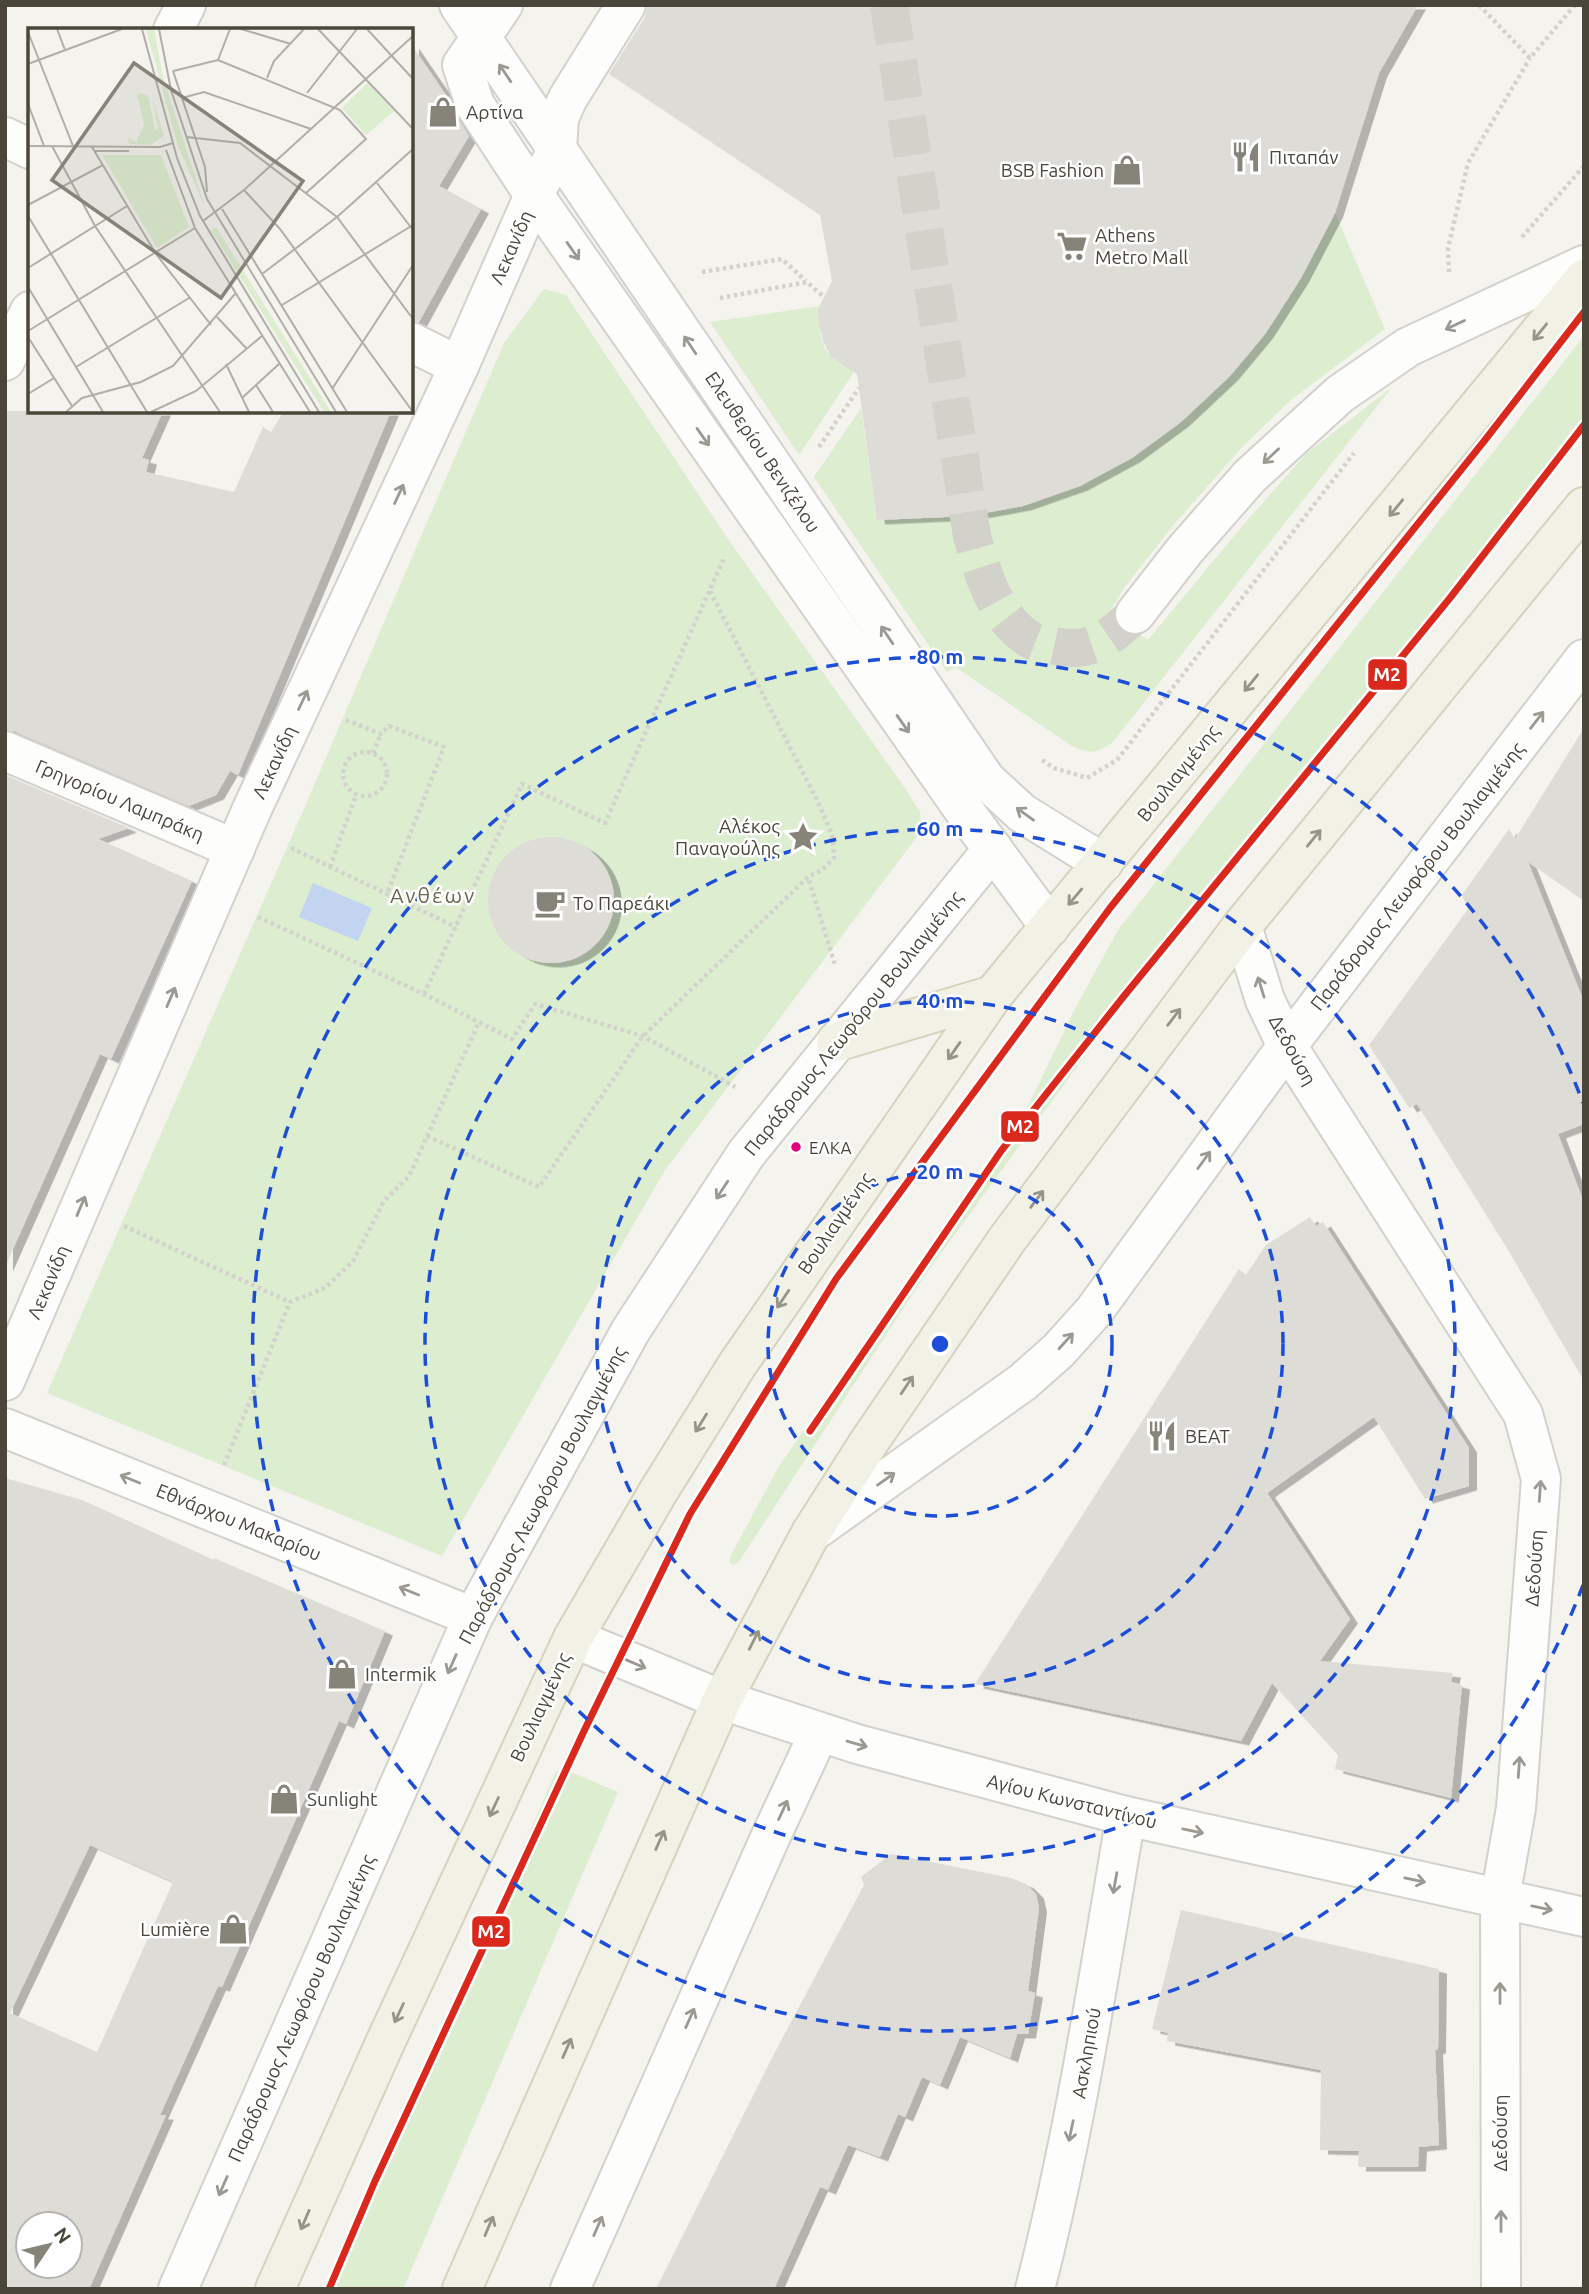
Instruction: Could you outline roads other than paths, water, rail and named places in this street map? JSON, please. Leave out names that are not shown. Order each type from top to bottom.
[{"type":"main road","name":"Βουλιαγμένης","points":[[275,2289],[573,1638],[658,1492],[737,1365],[993,995],[1584,279]]},
{"type":"main road","points":[[462,2289],[722,1700],[811,1533],[869,1442],[1006,1241],[1242,926],[1584,507]]},
{"type":"main road","points":[[836,1042],[993,995]]},
{"type":"street","points":[[174,28],[186,5]]},
{"type":"street","name":"Ελευθερίου Βενιζέλου","points":[[459,5],[986,780],[1022,813],[1103,863]]},
{"type":"street","points":[[481,37],[503,5]]},
{"type":"street","points":[[506,153],[530,111],[600,5]]},
{"type":"street","points":[[557,150],[559,118],[568,98],[626,5]]},
{"type":"street","name":"Ελευθερίου Βενιζέλου","points":[[481,37],[462,65],[475,105],[534,195],[955,797],[1050,927]]},
{"type":"street","points":[[5,137],[28,148]]},
{"type":"street","name":"Λεκανίδη","points":[[5,1381],[235,849],[557,150]]},
{"type":"street","points":[[1135,614],[1185,550],[1250,476],[1340,394],[1408,348],[1584,265]]},
{"type":"street","points":[[5,361],[28,315]]},
{"type":"street","points":[[413,343],[458,366]]},
{"type":"street","name":"Παράδρομος Λεωφόρου Βουλιαγμένης","points":[[811,1533],[1023,1382],[1058,1351],[1094,1311],[1287,1046],[1582,664]]},
{"type":"street","name":"Γρηγορίου Λαμπράκη","points":[[5,751],[235,849]]},
{"type":"street","name":"Παράδρομος Λεωφόρου Βουλιαγμένης","points":[[178,2289],[473,1617],[631,1330],[746,1154],[993,849]]},
{"type":"street","name":"Δεδούση","points":[[1242,926],[1265,1000],[1287,1046],[1523,1414],[1541,1479],[1516,1808],[1500,1898],[1501,2289]]},
{"type":"street","name":"Εθνάρχου Μακαρίου","points":[[5,1428],[473,1617]]},
{"type":"street","name":"Αγίου Κωνσταντίνου","points":[[573,1638],[722,1700],[819,1733],[1126,1816],[1584,1917]]},
{"type":"street","points":[[570,2289],[819,1733]]},
{"type":"street","name":"Ασκληπιού","points":[[1035,2289],[1078,2099],[1126,1816]]},
{"type":"water","points":[[313,883],[372,908],[358,941],[299,917]]},
{"type":"tunnel","points":[[889,5],[972,536],[992,595],[1009,621],[1020,632],[1041,644],[1067,648],[1079,648],[1099,642],[1135,614]]},
{"type":"place","name":"Αρτίνα","points":[[443,112]]},
{"type":"place","name":"Πιταπάν","points":[[1246,157]]},
{"type":"place","name":"BSB Fashion","points":[[1127,170]]},
{"type":"place","name":"Athens Metro Mall","points":[[1072,246]]},
{"type":"place","name":"Αλέκος Παναγούλης","points":[[803,837]]},
{"type":"place","name":"Το Παρεάκι","points":[[550,903]]},
{"type":"place","name":"ΕΛΚΑ","points":[[796,1147]]},
{"type":"place","name":"ΒΕΑΤ","points":[[1162,1436]]},
{"type":"place","name":"Intermik","points":[[342,1674]]},
{"type":"place","name":"Sunlight","points":[[284,1799]]},
{"type":"place","name":"Lumière","points":[[233,1929]]},
{"type":"district","name":"Ανθέων","points":[[433,895]]}]
